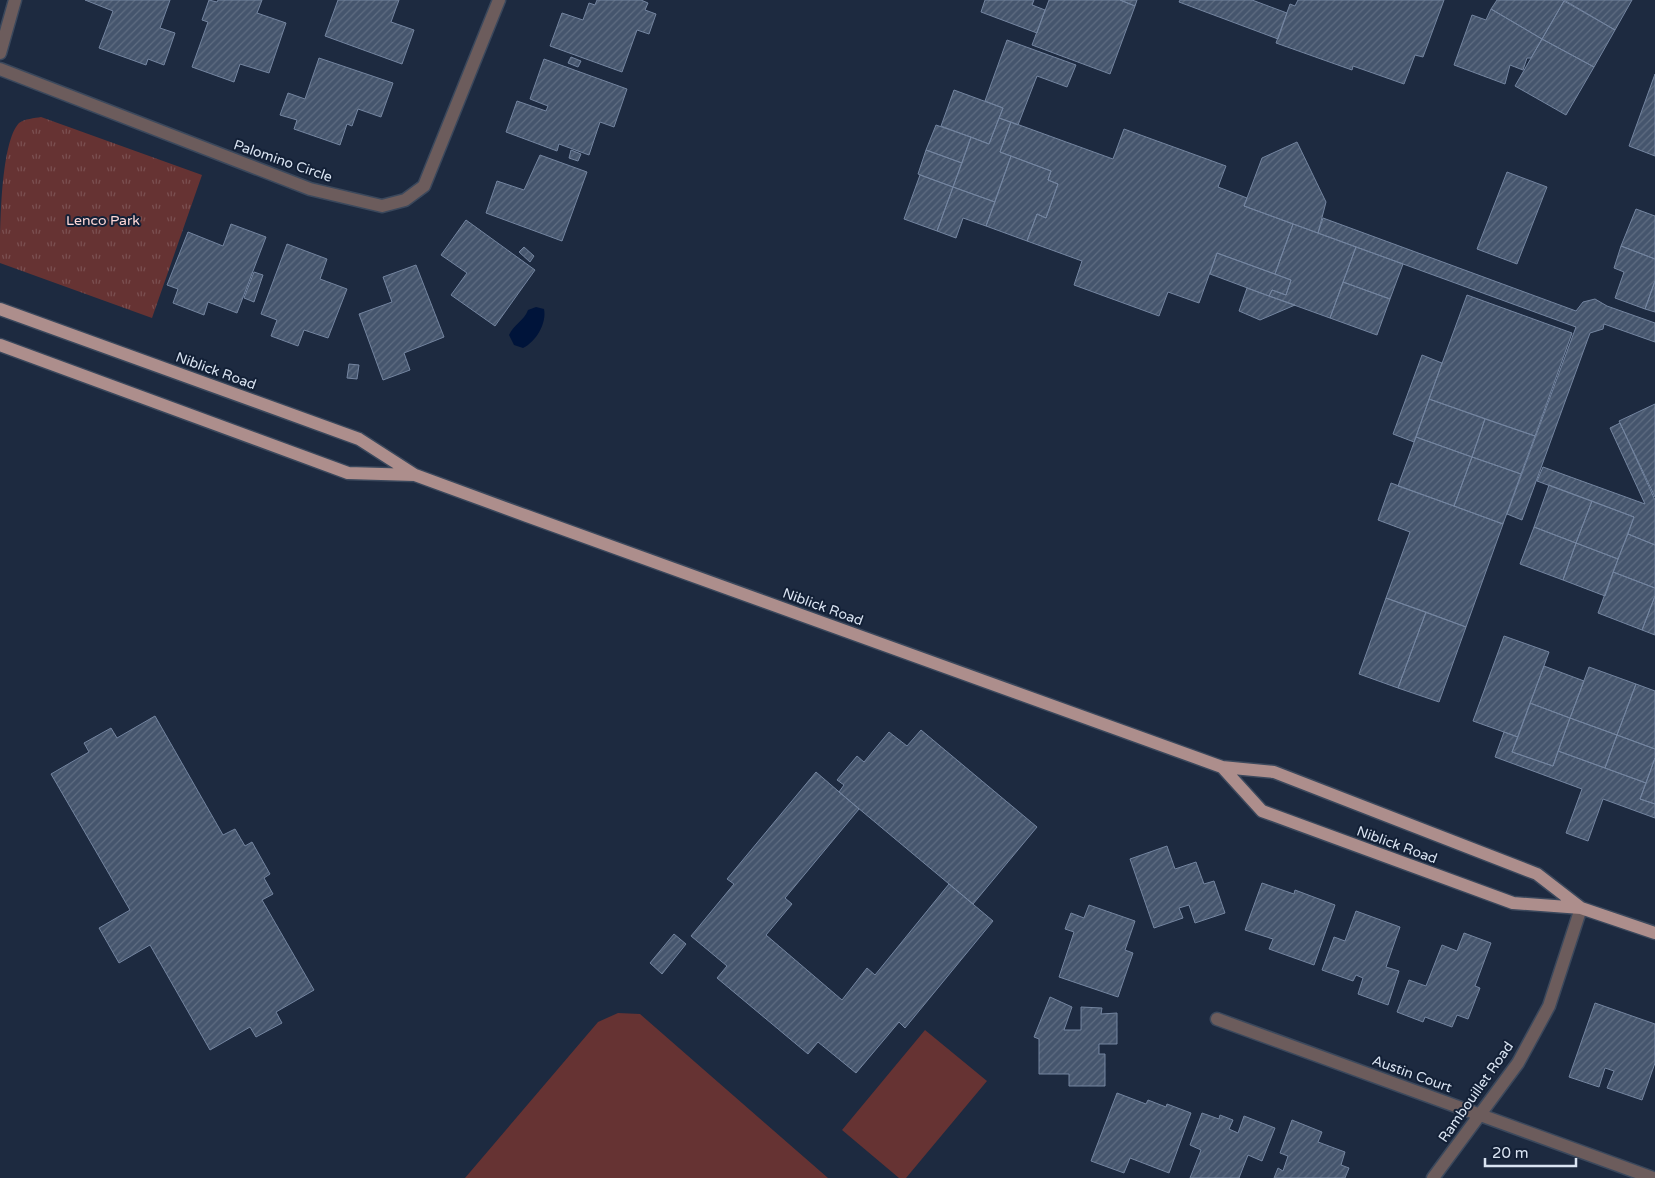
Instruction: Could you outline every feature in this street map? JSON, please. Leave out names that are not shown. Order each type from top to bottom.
[{"type":"main road","name":"Niblick Road","points":[[0,309],[359,439],[415,475],[1222,767],[1274,772],[1537,874],[1581,908]]},
{"type":"main road","name":"Niblick Road","points":[[0,345],[348,473],[415,475]]},
{"type":"main road","name":"Niblick Road","points":[[1222,767],[1262,811],[1513,903],[1581,908],[1655,933]]},
{"type":"street","points":[[0,52],[15,0]]},
{"type":"street","name":"Palomino Circle","points":[[0,70],[310,189],[382,206],[405,200],[424,186],[499,0]]},
{"type":"street","name":"Rambouillet Road","points":[[1433,1178],[1518,1063],[1548,1006],[1581,908]]},
{"type":"street","name":"Austin Court","points":[[1217,1019],[1653,1178]]},
{"type":"green space","name":"Lenco Park","points":[[41,117],[202,175],[152,318],[0,263],[2,189],[8,149],[19,123]]},
{"type":"green space","points":[[618,1013],[640,1014],[828,1178],[465,1178],[598,1022]]},
{"type":"green space","points":[[925,1030],[987,1081],[906,1178],[899,1178],[842,1130]]},
{"type":"water","points":[[536,307],[544,309],[544,320],[540,332],[523,348],[514,345],[509,335],[511,331],[528,310]]},
{"type":"building","points":[[85,0],[170,0],[160,28],[175,33],[164,65],[148,59],[146,65],[99,48],[113,11]]},
{"type":"building","points":[[209,0],[217,2],[218,0],[262,0],[257,13],[286,23],[269,73],[240,64],[234,82],[192,67],[208,22],[202,20]]},
{"type":"building","points":[[338,0],[399,0],[391,22],[414,30],[402,64],[325,36]]},
{"type":"building","points":[[597,0],[641,0],[648,3],[645,10],[656,14],[649,34],[637,30],[622,72],[550,46],[562,13],[583,20],[589,3],[595,5]]},
{"type":"building","points":[[985,0],[1034,0],[1032,5],[1045,10],[1037,33],[981,12]]},
{"type":"building","points":[[1049,0],[1120,0],[1135,6],[1110,74],[1032,45]]},
{"type":"building","points":[[1120,0],[1137,0],[1135,6]]},
{"type":"building","points":[[1180,0],[1252,0],[1287,13],[1278,39],[1179,2]]},
{"type":"building","points":[[1298,0],[1444,0],[1423,57],[1415,55],[1404,84],[1353,66],[1352,70],[1276,43],[1290,4],[1295,6]]},
{"type":"building","points":[[1497,0],[1564,1],[1542,39],[1491,9]]},
{"type":"building","points":[[1564,0],[1632,0],[1615,30]]},
{"type":"building","points":[[1564,1],[1615,30],[1594,67],[1542,39]]},
{"type":"building","points":[[1491,9],[1542,39],[1531,58],[1527,58],[1523,70],[1510,65],[1505,84],[1454,65],[1472,15],[1486,20]]},
{"type":"building","points":[[1542,39],[1594,67],[1566,115],[1515,86]]},
{"type":"building","points":[[1007,40],[1076,65],[1067,87],[1037,76],[1018,125],[999,118],[1003,108],[985,101]]},
{"type":"building","points":[[571,57],[581,61],[578,67],[568,63]]},
{"type":"building","points":[[319,58],[393,83],[381,117],[358,109],[352,126],[347,124],[340,145],[294,129],[297,120],[280,115],[288,93],[305,99]]},
{"type":"building","points":[[544,59],[627,89],[614,127],[600,122],[589,155],[559,144],[557,151],[506,132],[517,101],[546,111],[548,106],[530,99]]},
{"type":"building","points":[[1655,74],[1655,156],[1629,146]]},
{"type":"building","points":[[954,90],[1003,108],[989,144],[941,126]]},
{"type":"building","points":[[999,118],[1011,122],[1000,152],[1011,156],[995,202],[953,187],[971,137],[989,144]]},
{"type":"building","points":[[1011,122],[1113,159],[1124,129],[1226,166],[1218,187],[1247,198],[1244,206],[1293,224],[1275,274],[1217,253],[1199,303],[1168,292],[1159,316],[1074,285],[1082,261],[1027,241],[1037,214],[1046,218],[1058,184],[1048,180],[1051,171],[1000,152]]},
{"type":"building","points":[[936,125],[971,137],[962,163],[926,150]]},
{"type":"building","points":[[1297,142],[1326,202],[1318,233],[1244,206],[1262,158]]},
{"type":"building","points":[[571,150],[581,154],[578,161],[569,158]]},
{"type":"building","points":[[926,150],[962,163],[953,187],[918,174]]},
{"type":"building","points":[[540,155],[587,172],[562,241],[486,213],[497,181],[524,190]]},
{"type":"building","points":[[1011,156],[1051,171],[1048,180],[1058,184],[1046,218],[1037,214],[1027,241],[986,226]]},
{"type":"building","points":[[1507,172],[1547,187],[1517,264],[1477,249]]},
{"type":"building","points":[[920,175],[953,187],[937,231],[904,219]]},
{"type":"building","points":[[953,187],[995,202],[986,226],[963,218],[956,238],[937,231]]},
{"type":"building","points":[[1636,209],[1655,216],[1655,259],[1621,246]]},
{"type":"building","points":[[1323,218],[1576,311],[1583,302],[1595,299],[1607,306],[1655,323],[1655,342],[1604,324],[1603,329],[1590,333],[1522,520],[1507,514],[1576,327],[1318,233]]},
{"type":"building","points":[[466,220],[535,270],[495,326],[451,295],[467,273],[441,255]]},
{"type":"building","points":[[231,224],[266,237],[237,313],[208,302],[204,315],[173,303],[178,289],[167,285],[188,232],[223,246]]},
{"type":"building","points":[[1293,224],[1356,247],[1330,318],[1269,296],[1272,290],[1286,295],[1291,280],[1275,274]]},
{"type":"building","points":[[287,244],[327,259],[320,279],[347,289],[328,338],[304,330],[298,346],[271,336],[277,320],[261,314]]},
{"type":"building","points":[[1621,246],[1655,259],[1655,281],[1645,309],[1615,298],[1624,272],[1614,268]]},
{"type":"building","points":[[524,247],[534,256],[530,262],[519,252]]},
{"type":"building","points":[[1356,247],[1403,264],[1390,299],[1343,282]]},
{"type":"building","points":[[1217,253],[1291,280],[1286,295],[1272,290],[1269,296],[1210,274]]},
{"type":"building","points":[[416,265],[444,337],[404,353],[410,370],[383,380],[359,314],[392,302],[383,277]]},
{"type":"building","points":[[254,272],[263,275],[254,302],[244,298]]},
{"type":"building","points":[[1655,281],[1655,312],[1645,309]]},
{"type":"building","points":[[1343,282],[1390,299],[1377,335],[1330,318]]},
{"type":"building","points":[[1247,288],[1295,305],[1260,320],[1239,311]]},
{"type":"building","points":[[1467,295],[1572,333],[1535,436],[1429,399]]},
{"type":"building","points":[[1422,355],[1442,363],[1414,442],[1393,434]]},
{"type":"building","points":[[349,364],[359,365],[357,379],[347,378]]},
{"type":"building","points":[[1429,399],[1485,419],[1472,457],[1416,437]]},
{"type":"building","points":[[1655,404],[1655,497],[1619,421]]},
{"type":"building","points":[[1485,419],[1535,436],[1521,474],[1472,457]]},
{"type":"building","points":[[1620,423],[1655,500],[1655,545],[1628,534],[1634,517],[1537,481],[1543,467],[1645,504],[1610,428]]},
{"type":"building","points":[[1416,437],[1472,457],[1454,506],[1398,486]]},
{"type":"building","points":[[1472,457],[1521,474],[1503,524],[1454,506]]},
{"type":"building","points":[[1391,483],[1503,524],[1466,627],[1386,598],[1410,532],[1378,520]]},
{"type":"building","points":[[1549,485],[1592,501],[1576,543],[1534,527]]},
{"type":"building","points":[[1592,501],[1634,517],[1618,559],[1576,543]]},
{"type":"building","points":[[1534,527],[1576,543],[1563,580],[1520,564]]},
{"type":"building","points":[[1628,534],[1655,545],[1655,588],[1613,572]]},
{"type":"building","points":[[1576,543],[1618,559],[1605,596],[1563,580]]},
{"type":"building","points":[[1613,572],[1655,588],[1655,596],[1642,630],[1598,613]]},
{"type":"building","points":[[1655,596],[1655,635],[1642,630]]},
{"type":"building","points":[[1386,598],[1426,612],[1398,688],[1359,674]]},
{"type":"building","points":[[1426,612],[1466,627],[1439,702],[1398,688]]},
{"type":"building","points":[[1504,636],[1549,652],[1518,737],[1473,721]]},
{"type":"building","points":[[1544,666],[1584,681],[1570,718],[1530,703]]},
{"type":"building","points":[[1589,667],[1636,684],[1617,735],[1570,718]]},
{"type":"building","points":[[1636,684],[1655,691],[1655,749],[1617,735]]},
{"type":"building","points":[[1530,703],[1570,718],[1553,766],[1512,752]]},
{"type":"building","points":[[155,716],[223,835],[235,829],[245,846],[252,842],[270,874],[264,878],[273,894],[262,900],[314,990],[276,1012],[282,1023],[256,1037],[250,1027],[210,1050],[150,945],[119,963],[99,928],[130,910],[51,774],[89,752],[84,743],[111,728],[117,738]]},
{"type":"building","points":[[1570,718],[1617,735],[1605,768],[1558,751]]},
{"type":"building","points":[[921,730],[1037,827],[973,904],[839,792],[844,785],[837,780],[857,756],[864,762],[889,732],[907,746]]},
{"type":"building","points":[[1504,732],[1518,737],[1512,752],[1553,766],[1558,751],[1646,783],[1640,799],[1655,804],[1655,818],[1603,799],[1588,841],[1566,833],[1582,789],[1495,757]]},
{"type":"building","points":[[1617,735],[1655,749],[1655,758],[1646,783],[1605,768]]},
{"type":"building","points":[[1655,758],[1655,804],[1640,799]]},
{"type":"building","points":[[816,772],[859,809],[785,898],[792,904],[766,935],[842,1000],[867,968],[875,975],[949,884],[993,921],[905,1028],[899,1022],[856,1073],[818,1042],[808,1054],[717,978],[727,966],[691,936],[734,884],[727,879]]},
{"type":"building","points":[[1167,846],[1175,869],[1196,862],[1204,884],[1214,881],[1225,913],[1195,923],[1189,905],[1179,908],[1183,918],[1154,928],[1130,859]]},
{"type":"building","points":[[1262,883],[1294,894],[1295,890],[1335,905],[1314,965],[1269,949],[1273,939],[1245,930]]},
{"type":"building","points":[[1089,905],[1135,921],[1125,950],[1133,953],[1118,997],[1059,977],[1074,932],[1065,929],[1071,913],[1084,918]]},
{"type":"building","points":[[1356,911],[1400,927],[1386,967],[1399,971],[1388,1005],[1358,994],[1363,978],[1356,975],[1353,981],[1322,970],[1334,937],[1345,941]]},
{"type":"building","points":[[1464,933],[1491,943],[1475,986],[1480,988],[1468,1019],[1457,1015],[1452,1027],[1425,1017],[1423,1022],[1397,1012],[1409,980],[1426,986],[1442,945],[1457,951]]},
{"type":"building","points":[[674,934],[686,944],[662,974],[650,963]]},
{"type":"building","points":[[1050,997],[1072,1007],[1064,1030],[1081,1030],[1081,1007],[1102,1008],[1101,1014],[1117,1013],[1117,1044],[1099,1044],[1099,1054],[1105,1054],[1105,1086],[1069,1086],[1069,1074],[1039,1074],[1039,1039],[1034,1037]]},
{"type":"building","points":[[1595,1003],[1655,1024],[1655,1063],[1642,1100],[1607,1088],[1614,1071],[1605,1068],[1599,1087],[1569,1077]]},
{"type":"building","points":[[1117,1093],[1146,1104],[1148,1100],[1166,1107],[1167,1104],[1191,1113],[1169,1173],[1130,1158],[1124,1173],[1091,1161]]},
{"type":"building","points":[[1202,1113],[1219,1119],[1220,1115],[1233,1120],[1229,1129],[1238,1133],[1244,1116],[1275,1128],[1262,1161],[1248,1155],[1239,1178],[1190,1178],[1201,1150],[1190,1145]]},
{"type":"building","points":[[1292,1120],[1322,1132],[1318,1142],[1345,1152],[1341,1165],[1349,1168],[1345,1178],[1274,1178],[1278,1168],[1283,1171],[1288,1156],[1280,1153]]}]
